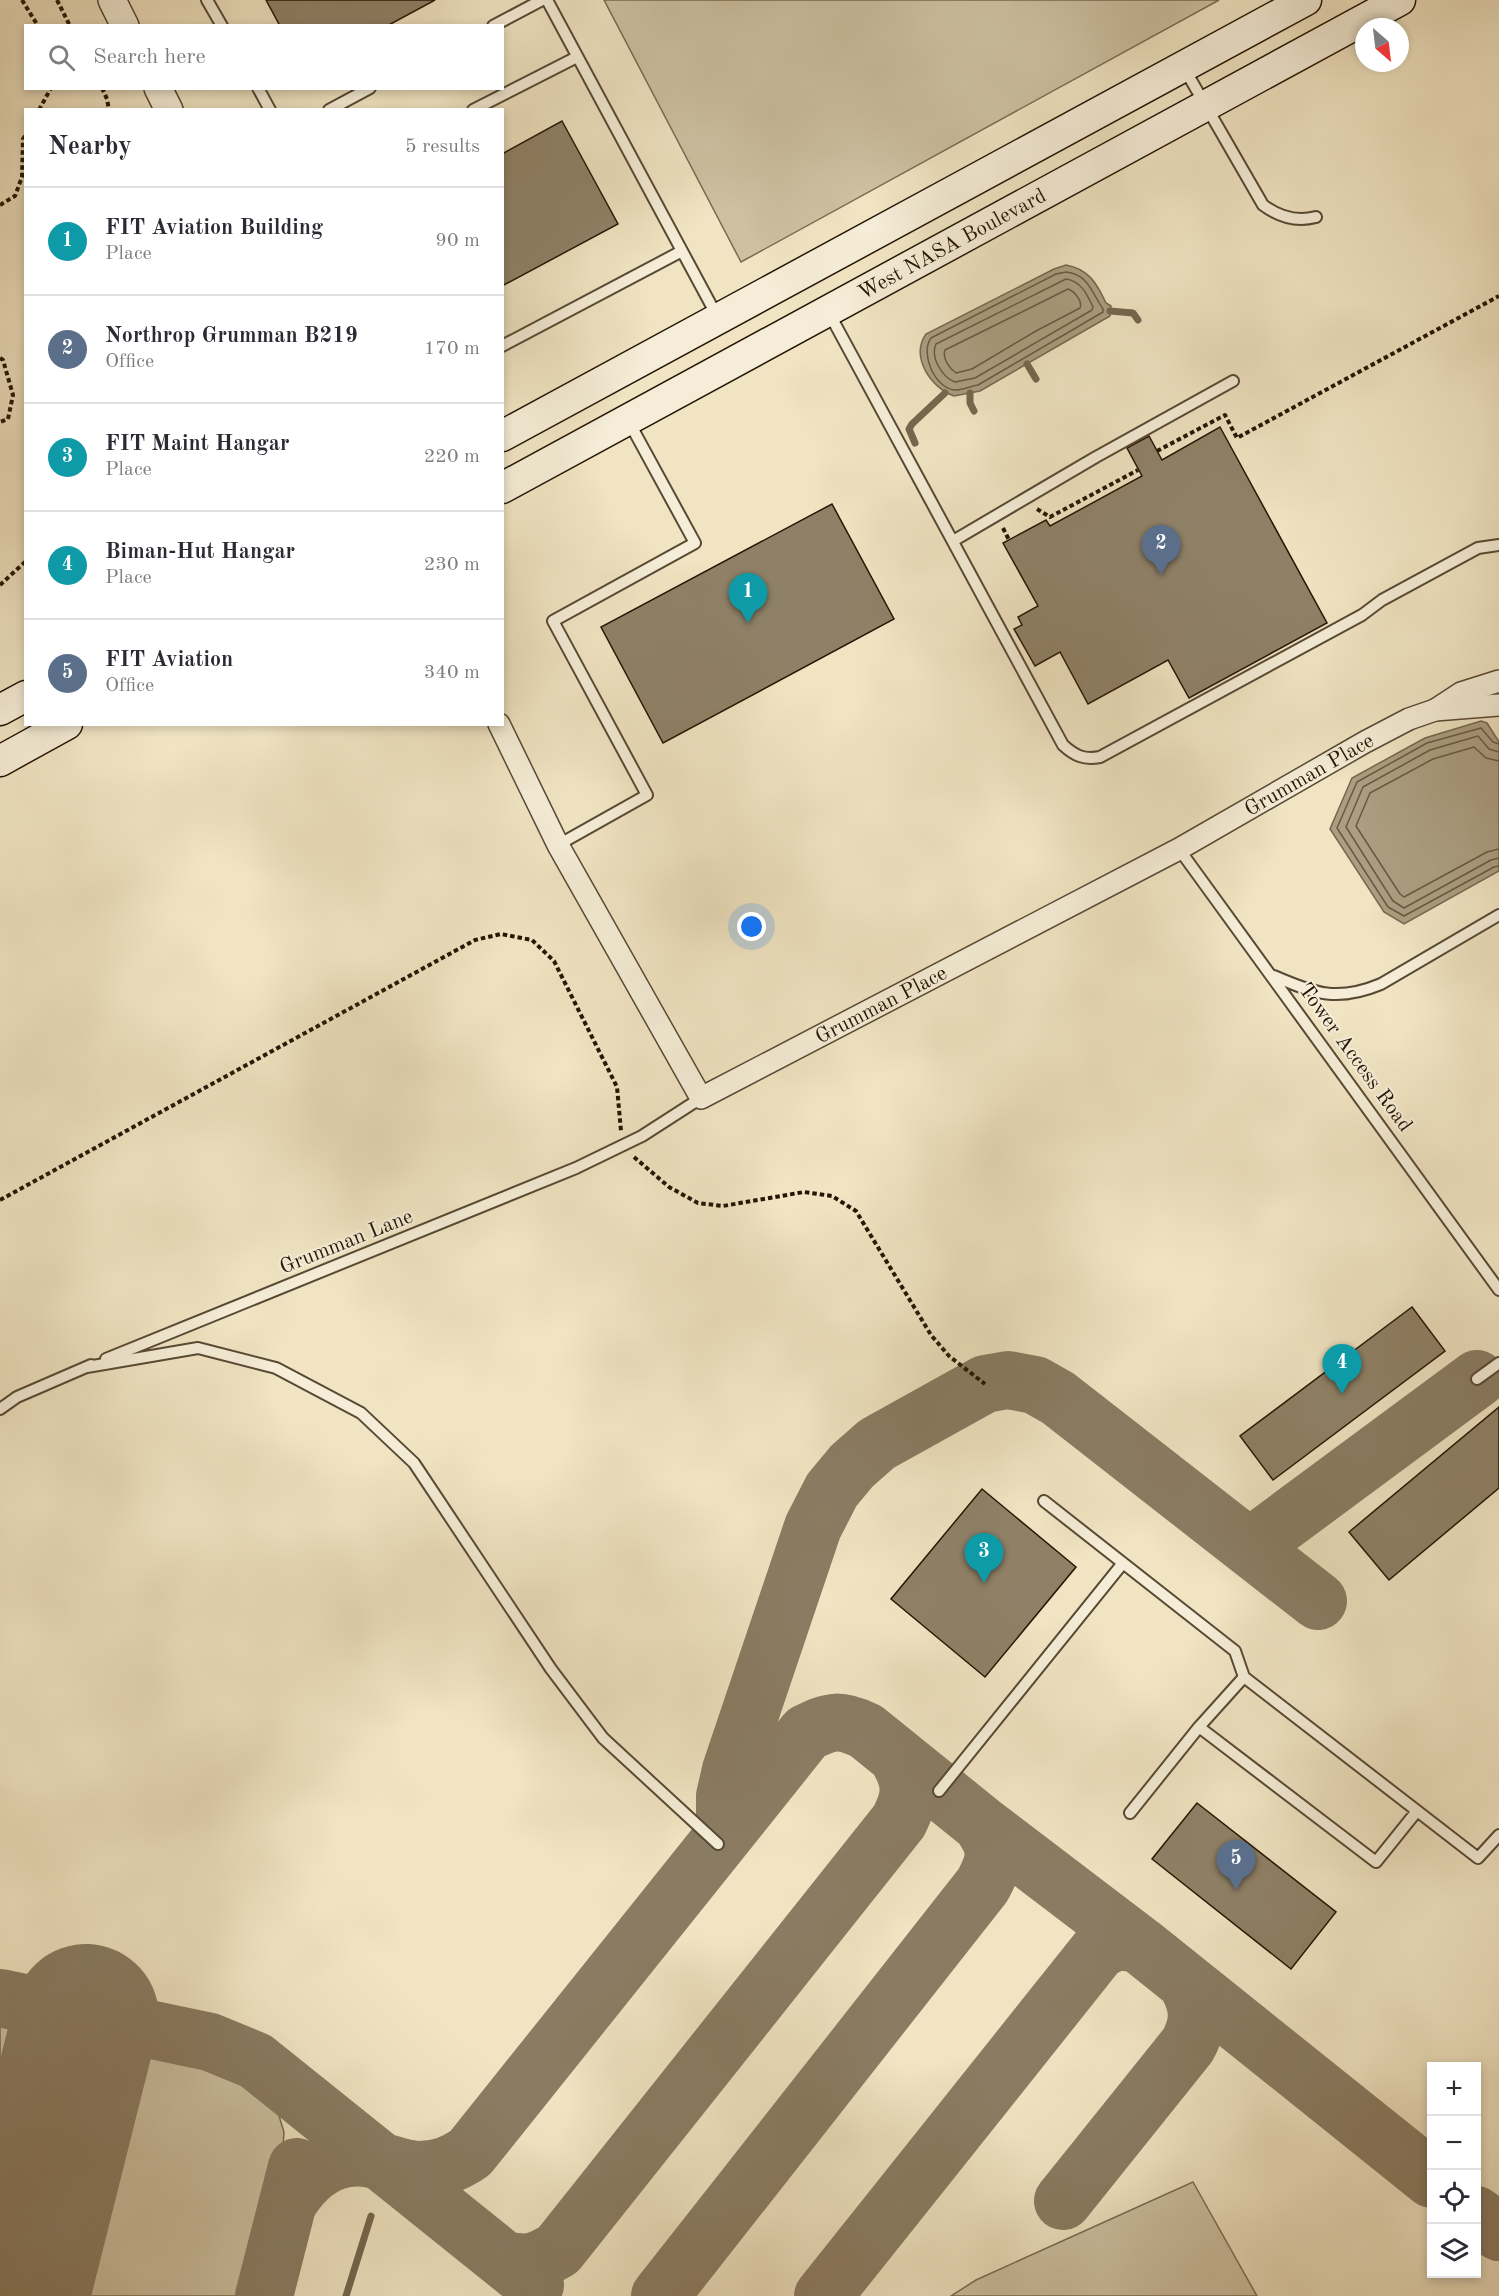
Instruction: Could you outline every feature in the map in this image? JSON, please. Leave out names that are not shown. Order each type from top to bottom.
[{"type":"main road","points":[[504,435],[1306,0]]},
{"type":"main road","name":"West NASA Boulevard","points":[[504,488],[1400,0]]},
{"type":"main road","points":[[0,710],[24,697]]},
{"type":"main road","points":[[0,761],[63,726]]},
{"type":"street","points":[[111,0],[124,24]]},
{"type":"street","points":[[159,90],[168,108]]},
{"type":"street","name":"Grumman Place","points":[[701,1098],[1179,849],[1365,742],[1435,710],[1461,693],[1499,681]]},
{"type":"street","name":"Grumman Place","points":[[1435,710],[1499,705]]},
{"type":"street","points":[[500,726],[558,845],[701,1098]]},
{"type":"lane","points":[[207,0],[221,24]]},
{"type":"lane","points":[[497,24],[544,0],[719,319]]},
{"type":"lane","points":[[477,108],[577,57]]},
{"type":"lane","points":[[1183,66],[1263,205],[1274,214],[1287,217],[1304,220],[1316,217]]},
{"type":"lane","points":[[259,90],[269,108]]},
{"type":"lane","points":[[333,108],[366,90]]},
{"type":"lane","points":[[504,345],[682,250]]},
{"type":"lane","points":[[828,311],[1063,745],[1078,756],[1088,759],[1100,757],[1362,615],[1382,600],[1478,548],[1499,545]]},
{"type":"lane","points":[[953,541],[1096,457],[1233,381]]},
{"type":"lane","points":[[558,845],[647,795],[553,621],[695,543],[628,420]]},
{"type":"lane","name":"Tower Access Road","points":[[1179,849],[1499,1290]]},
{"type":"lane","points":[[1272,975],[1307,991],[1348,994],[1366,991],[1382,984],[1499,915]]},
{"type":"lane","name":"Grumman Lane","points":[[0,1409],[16,1397],[87,1367],[565,1173],[642,1136],[701,1098]]},
{"type":"lane","points":[[87,1367],[198,1348],[276,1368],[361,1413],[414,1462],[551,1669],[603,1738],[718,1844]]},
{"type":"lane","points":[[1477,1379],[1499,1363]]},
{"type":"lane","points":[[1044,1501],[1235,1651],[1244,1677],[1478,1858],[1499,1835]]},
{"type":"lane","points":[[939,1791],[1123,1563]]},
{"type":"lane","points":[[1130,1813],[1199,1727],[1244,1677]]},
{"type":"lane","points":[[1199,1727],[1376,1862],[1417,1811]]},
{"type":"path","points":[[22,0],[37,24]]},
{"type":"path","points":[[57,0],[69,24]]},
{"type":"path","points":[[40,108],[50,90]]},
{"type":"path","points":[[103,90],[109,108]]},
{"type":"path","points":[[0,205],[15,196],[22,177],[24,138]]},
{"type":"path","points":[[1157,451],[1225,415],[1237,438],[1499,296]]},
{"type":"path","points":[[0,358],[3,360],[13,395],[8,419],[0,422]]},
{"type":"path","points":[[1028,513],[1037,509],[1050,517],[1138,470]]},
{"type":"path","points":[[1010,540],[1002,527],[1011,523]]},
{"type":"path","points":[[0,585],[24,563]]},
{"type":"path","points":[[0,1200],[475,940],[501,933],[532,940],[554,961],[617,1087],[622,1146],[669,1187],[698,1203],[723,1206],[804,1192],[832,1196],[856,1211],[931,1335],[949,1356],[985,1384]]},
{"type":"shaded area","points":[[604,0],[1219,0],[741,262]]},
{"type":"shaded area","points":[[0,2017],[14,2027],[25,2040],[32,2054],[35,2071],[0,2213]]},
{"type":"shaded area","points":[[155,2051],[221,2068],[267,2095],[279,2116],[284,2132],[283,2147],[246,2280],[237,2296],[71,2296],[57,2287],[106,2093],[123,2063],[137,2055]]},
{"type":"shaded area","points":[[1193,2182],[1257,2296],[951,2296],[976,2280]]},
{"type":"water","points":[[1066,265],[1081,270],[1091,278],[1106,303],[1111,306],[1110,316],[980,391],[954,396],[931,379],[925,371],[920,352],[926,334]]},
{"type":"water","points":[[1481,721],[1487,723],[1499,742],[1499,871],[1404,924],[1384,912],[1330,829],[1352,778],[1425,738]]},
{"type":"building","points":[[266,0],[435,0],[391,24],[279,24]]},
{"type":"building","points":[[562,121],[618,224],[504,285],[504,153]]},
{"type":"building","points":[[1220,427],[1327,623],[1189,698],[1168,660],[1088,704],[1060,652],[1035,666],[1014,629],[1022,625],[1018,617],[1038,606],[1003,543],[1046,520],[1050,526],[1142,476],[1127,448],[1149,436],[1162,460]]},
{"type":"building","points":[[832,504],[894,619],[663,743],[601,627]]},
{"type":"building","points":[[1412,1307],[1445,1351],[1273,1480],[1240,1436]]},
{"type":"building","points":[[1499,1407],[1499,1488],[1389,1580],[1349,1532]]},
{"type":"building","points":[[982,1489],[1076,1567],[985,1677],[891,1599]]},
{"type":"building","points":[[1197,1803],[1336,1912],[1291,1969],[1152,1859]]},
{"type":"waterway","points":[[1110,311],[1133,313],[1138,320]]},
{"type":"waterway","points":[[1027,364],[1036,379]]},
{"type":"waterway","points":[[915,443],[909,429],[945,393]]},
{"type":"waterway","points":[[970,393],[970,403],[974,411]]},
{"type":"waterway","points":[[346,2296],[371,2216]]},
{"type":"taxiway","points":[[1250,1547],[1477,1379]]},
{"type":"taxiway","points":[[720,1836],[725,1823],[725,1796],[731,1770],[813,1527],[832,1490],[852,1466],[877,1444],[985,1384],[1008,1380],[1035,1385],[1058,1398],[1318,1601]]},
{"type":"taxiway","points":[[287,2205],[301,2185],[329,2163],[365,2158],[406,2168],[426,2170],[446,2166],[470,2153],[806,1733],[830,1723],[849,1724],[866,1731],[981,1824],[1140,1945],[1427,2175]]},
{"type":"taxiway","points":[[504,2260],[532,2262],[558,2250],[899,1821],[909,1789],[906,1775],[898,1758]]},
{"type":"taxiway","points":[[660,2296],[983,1885],[991,1868],[994,1854],[990,1840],[981,1824]]},
{"type":"taxiway","points":[[823,2296],[1098,1951],[1118,1942],[1140,1945]]},
{"type":"taxiway","points":[[1063,2201],[1188,2045],[1197,2021],[1197,2013],[1194,1998],[1186,1982]]},
{"type":"taxiway","points":[[0,1998],[210,2042],[256,2061],[535,2285]]},
{"type":"taxiway","points":[[264,2296],[297,2167]]},
{"type":"taxiway","points":[[1481,2219],[1499,2232]]},
{"type":"runway","points":[[16,2296],[86,2017]]},
{"type":"place","name":"Northrop Grumman B219","points":[[1161,575]]},
{"type":"place","name":"FIT Aviation Building","points":[[748,623]]},
{"type":"place","name":"Biman-Hut Hangar","points":[[1342,1394]]},
{"type":"place","name":"FIT Maint Hangar","points":[[984,1583]]},
{"type":"place","name":"FIT Aviation","points":[[1236,1890]]}]
